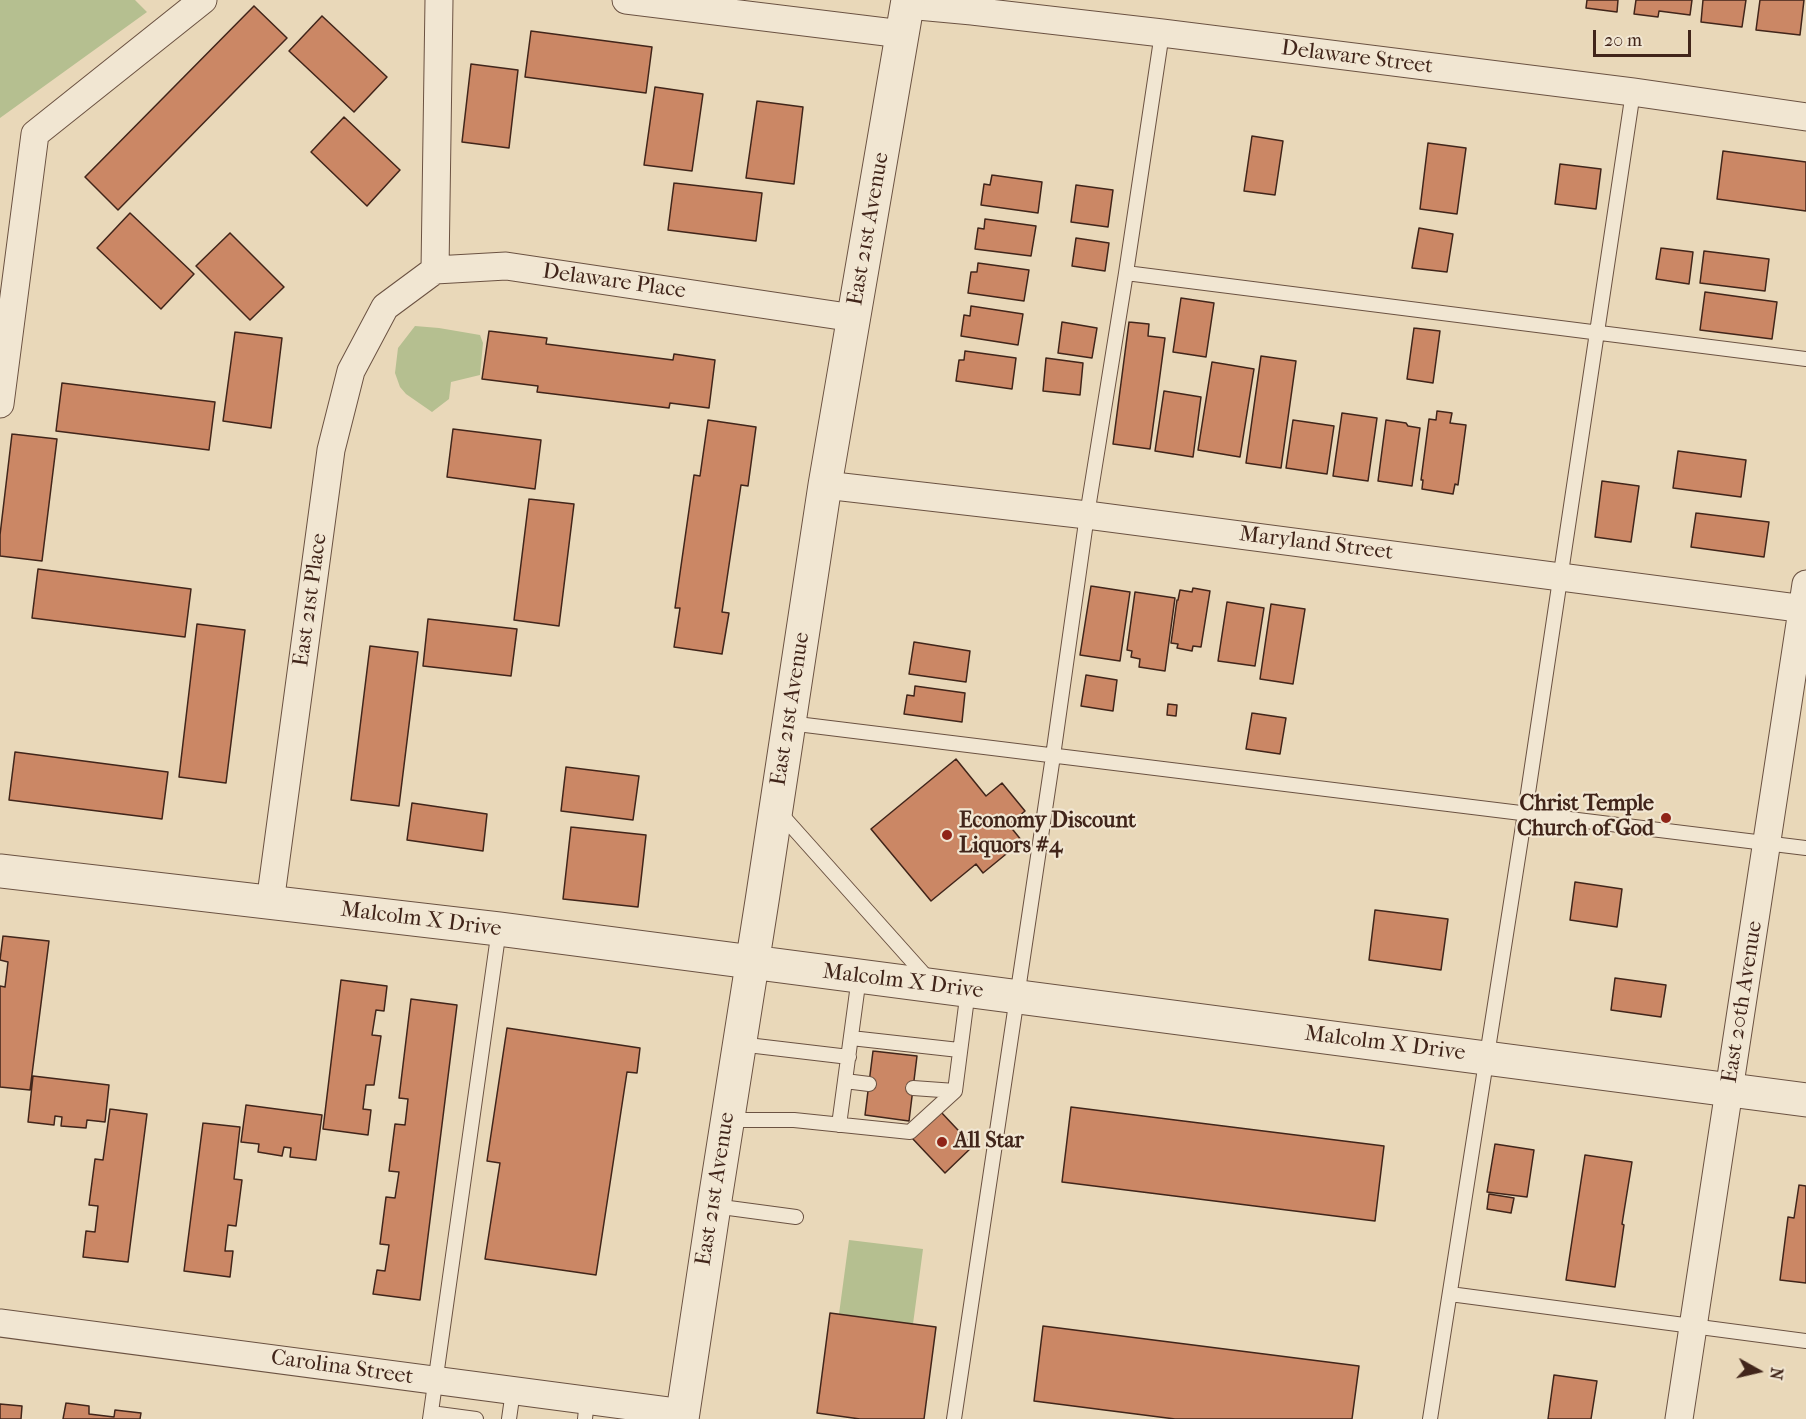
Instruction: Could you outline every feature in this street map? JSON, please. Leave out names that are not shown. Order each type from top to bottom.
[{"type":"street","points":[[0,404],[35,134],[203,0]]},
{"type":"street","points":[[435,270],[439,0]]},
{"type":"street","name":"Delaware Street","points":[[626,0],[906,13],[972,11],[1633,92],[1806,117]]},
{"type":"street","name":"East 21st Avenue","points":[[683,1416],[825,485],[906,13]]},
{"type":"street","name":"Delaware Place","points":[[435,270],[506,266],[854,318]]},
{"type":"street","name":"East 21st Place","points":[[270,903],[331,450],[351,371],[385,308],[435,270]]},
{"type":"street","name":"Maryland Street","points":[[825,485],[1087,515],[1560,576],[1805,601]]},
{"type":"street","name":"East 20th Avenue","points":[[1679,1419],[1805,601]]},
{"type":"street","name":"Malcolm X Drive","points":[[0,871],[500,929],[1806,1100]]},
{"type":"street","name":"Carolina Street","points":[[0,1323],[513,1391],[586,1410],[683,1416]]},
{"type":"lane","points":[[954,1419],[1087,515],[1162,33]]},
{"type":"lane","points":[[1430,1419],[1525,813],[1633,92]]},
{"type":"lane","points":[[1126,273],[1806,359]]},
{"type":"lane","points":[[789,723],[1806,848]]},
{"type":"lane","points":[[776,809],[936,987]]},
{"type":"lane","points":[[476,1419],[430,1416],[500,929]]},
{"type":"lane","points":[[839,1125],[859,977]]},
{"type":"lane","points":[[727,1120],[794,1120],[910,1132],[955,1091],[968,990]]},
{"type":"lane","points":[[851,1038],[959,1050]]},
{"type":"lane","points":[[738,1044],[849,1057]]},
{"type":"lane","points":[[845,1081],[869,1084]]},
{"type":"lane","points":[[913,1088],[955,1091]]},
{"type":"lane","points":[[714,1206],[796,1217]]},
{"type":"lane","points":[[1450,1294],[1806,1341]]},
{"type":"lane","points":[[509,1419],[513,1391]]},
{"type":"green space","points":[[0,0],[135,0],[147,12],[0,118]]},
{"type":"green space","points":[[415,326],[480,335],[483,343],[480,375],[451,382],[449,399],[432,412],[406,394],[400,387],[395,373],[398,348]]},
{"type":"green space","points":[[849,1240],[923,1249],[913,1324],[839,1314]]},
{"type":"building","points":[[1587,0],[1618,0],[1617,12],[1586,8]]},
{"type":"building","points":[[1636,0],[1692,0],[1690,15],[1659,11],[1658,17],[1634,14]]},
{"type":"building","points":[[1703,0],[1746,0],[1742,27],[1701,22]]},
{"type":"building","points":[[1760,0],[1804,0],[1800,35],[1756,30]]},
{"type":"building","points":[[254,6],[287,38],[118,210],[85,177]]},
{"type":"building","points":[[322,16],[387,77],[354,112],[289,51]]},
{"type":"building","points":[[531,31],[652,47],[646,93],[525,77]]},
{"type":"building","points":[[471,64],[518,70],[509,148],[462,142]]},
{"type":"building","points":[[655,87],[703,94],[692,171],[644,165]]},
{"type":"building","points":[[757,101],[803,107],[794,184],[746,178]]},
{"type":"building","points":[[344,117],[400,170],[367,206],[311,152]]},
{"type":"building","points":[[1252,136],[1283,141],[1275,195],[1244,191]]},
{"type":"building","points":[[1428,143],[1466,148],[1457,214],[1420,209]]},
{"type":"building","points":[[1723,151],[1806,162],[1806,211],[1717,199]]},
{"type":"building","points":[[1560,164],[1601,169],[1596,209],[1555,204]]},
{"type":"building","points":[[992,175],[1042,182],[1038,213],[981,205],[984,184],[990,185]]},
{"type":"building","points":[[674,183],[762,193],[756,241],[668,230]]},
{"type":"building","points":[[1076,185],[1113,190],[1108,227],[1071,222]]},
{"type":"building","points":[[130,213],[194,274],[161,309],[97,248]]},
{"type":"building","points":[[985,219],[1036,226],[1031,256],[975,249],[978,228],[984,229]]},
{"type":"building","points":[[1419,228],[1453,234],[1447,272],[1412,268]]},
{"type":"building","points":[[230,233],[284,287],[250,320],[196,266]]},
{"type":"building","points":[[1076,238],[1109,243],[1105,271],[1072,266]]},
{"type":"building","points":[[1661,248],[1693,252],[1689,284],[1656,279]]},
{"type":"building","points":[[1704,251],[1769,259],[1765,291],[1700,283]]},
{"type":"building","points":[[978,263],[1029,270],[1024,301],[968,293],[971,272],[977,272]]},
{"type":"building","points":[[1705,292],[1777,302],[1772,339],[1700,330]]},
{"type":"building","points":[[1181,298],[1214,303],[1206,357],[1173,352]]},
{"type":"building","points":[[971,306],[1023,314],[1018,345],[961,336],[964,315],[970,316]]},
{"type":"building","points":[[1062,322],[1097,328],[1092,358],[1058,353]]},
{"type":"building","points":[[1129,322],[1149,324],[1148,336],[1165,338],[1150,449],[1113,444]]},
{"type":"building","points":[[1414,328],[1440,331],[1433,383],[1407,379]]},
{"type":"building","points":[[489,331],[547,338],[546,344],[673,360],[674,354],[715,360],[709,408],[670,403],[669,408],[537,392],[538,386],[482,379]]},
{"type":"building","points":[[235,332],[282,338],[271,428],[223,421]]},
{"type":"building","points":[[965,351],[1016,358],[1012,389],[956,381],[959,360],[964,360]]},
{"type":"building","points":[[1261,356],[1296,361],[1281,468],[1246,463]]},
{"type":"building","points":[[1046,358],[1083,363],[1080,395],[1043,391]]},
{"type":"building","points":[[1212,362],[1254,369],[1240,457],[1198,450]]},
{"type":"building","points":[[62,383],[215,402],[209,450],[56,431]]},
{"type":"building","points":[[1164,391],[1201,397],[1193,457],[1155,451]]},
{"type":"building","points":[[1437,411],[1452,413],[1450,423],[1466,425],[1458,485],[1455,484],[1453,494],[1422,489],[1423,480],[1421,480],[1429,419],[1436,420]]},
{"type":"building","points":[[1342,413],[1377,418],[1368,481],[1333,476]]},
{"type":"building","points":[[708,420],[756,427],[748,486],[741,485],[722,612],[729,613],[722,654],[674,647],[680,608],[675,608],[694,475],[700,476]]},
{"type":"building","points":[[1293,420],[1334,426],[1327,474],[1286,468]]},
{"type":"building","points":[[1386,420],[1420,428],[1412,486],[1378,481]]},
{"type":"building","points":[[453,429],[541,440],[535,489],[447,477]]},
{"type":"building","points":[[12,434],[57,439],[42,561],[0,556],[0,535]]},
{"type":"building","points":[[1678,451],[1746,460],[1741,497],[1673,488]]},
{"type":"building","points":[[1602,481],[1639,486],[1631,542],[1595,537]]},
{"type":"building","points":[[529,499],[574,504],[559,626],[514,620]]},
{"type":"building","points":[[1696,513],[1769,522],[1764,557],[1691,547]]},
{"type":"building","points":[[38,569],[191,589],[185,637],[32,618]]},
{"type":"building","points":[[1091,586],[1130,592],[1120,661],[1080,655]]},
{"type":"building","points":[[1193,588],[1210,591],[1201,647],[1193,646],[1192,651],[1177,648],[1178,644],[1171,643],[1180,590],[1192,592]]},
{"type":"building","points":[[1135,592],[1175,598],[1165,671],[1139,667],[1140,659],[1131,657],[1132,651],[1127,650]]},
{"type":"building","points":[[1227,602],[1264,608],[1255,666],[1218,661]]},
{"type":"building","points":[[1271,604],[1305,609],[1293,684],[1260,679]]},
{"type":"building","points":[[428,619],[517,629],[511,676],[423,666]]},
{"type":"building","points":[[197,624],[245,630],[226,783],[179,777]]},
{"type":"building","points":[[914,642],[970,651],[966,682],[909,674]]},
{"type":"building","points":[[370,646],[418,652],[399,806],[351,800]]},
{"type":"building","points":[[1086,675],[1117,680],[1113,711],[1081,706]]},
{"type":"building","points":[[915,686],[965,693],[962,722],[904,714],[907,695],[914,696]]},
{"type":"building","points":[[1168,704],[1177,705],[1176,716],[1167,715]]},
{"type":"building","points":[[1252,713],[1286,718],[1280,754],[1246,749]]},
{"type":"building","points":[[15,752],[168,772],[162,819],[9,800]]},
{"type":"building","name":"Economy Discount Liquors #4","points":[[956,759],[986,796],[1002,783],[1025,811],[1009,825],[1022,841],[983,873],[976,864],[931,901],[871,829]]},
{"type":"building","points":[[566,767],[639,776],[633,820],[561,811]]},
{"type":"building","points":[[412,803],[487,814],[483,851],[407,840]]},
{"type":"building","points":[[571,827],[646,835],[638,907],[563,899]]},
{"type":"building","points":[[1575,882],[1622,889],[1617,927],[1570,920]]},
{"type":"building","points":[[1375,910],[1448,919],[1441,970],[1369,960]]},
{"type":"building","points":[[3,936],[49,941],[30,1090],[0,1087],[0,986],[5,987],[8,962],[0,960]]},
{"type":"building","points":[[1615,978],[1666,985],[1661,1017],[1611,1010]]},
{"type":"building","points":[[341,980],[387,986],[384,1011],[376,1010],[372,1035],[381,1036],[374,1085],[366,1085],[363,1109],[371,1110],[368,1135],[323,1129]]},
{"type":"building","points":[[411,999],[457,1005],[420,1300],[373,1294],[377,1270],[385,1271],[389,1245],[380,1244],[386,1197],[395,1198],[399,1172],[389,1171],[395,1124],[405,1125],[408,1099],[399,1098]]},
{"type":"building","points":[[507,1028],[640,1048],[637,1073],[627,1072],[596,1275],[485,1259],[500,1163],[487,1161]]},
{"type":"building","points":[[873,1051],[917,1056],[909,1121],[865,1115]]},
{"type":"building","points":[[33,1076],[109,1085],[105,1122],[87,1120],[86,1128],[61,1126],[62,1117],[55,1116],[54,1125],[28,1122]]},
{"type":"building","points":[[246,1105],[322,1115],[316,1160],[290,1157],[291,1148],[284,1147],[282,1156],[258,1152],[259,1144],[241,1142]]},
{"type":"building","points":[[1071,1107],[1384,1146],[1375,1221],[1062,1182]]},
{"type":"building","points":[[110,1109],[147,1114],[128,1262],[83,1257],[86,1231],[95,1232],[98,1206],[89,1205],[95,1159],[103,1160]]},
{"type":"building","name":"All Star","points":[[940,1111],[973,1146],[945,1173],[912,1138]]},
{"type":"building","points":[[203,1123],[240,1127],[234,1179],[242,1180],[236,1226],[228,1225],[225,1251],[233,1251],[230,1277],[184,1271]]},
{"type":"building","points":[[1495,1144],[1534,1150],[1527,1197],[1487,1192]]},
{"type":"building","points":[[1585,1155],[1632,1162],[1615,1287],[1566,1280]]},
{"type":"building","points":[[1799,1185],[1806,1186],[1806,1283],[1780,1280],[1788,1217],[1794,1218]]},
{"type":"building","points":[[1489,1194],[1514,1198],[1511,1213],[1487,1209]]},
{"type":"building","points":[[830,1313],[936,1327],[924,1419],[860,1419],[817,1413]]},
{"type":"building","points":[[1043,1326],[1359,1366],[1352,1419],[1175,1419],[1034,1401]]},
{"type":"building","points":[[1554,1375],[1597,1381],[1591,1419],[1548,1419]]},
{"type":"building","points":[[66,1403],[89,1406],[89,1414],[114,1417],[115,1410],[141,1413],[140,1419],[63,1419]]},
{"type":"building","points":[[0,1404],[22,1406],[21,1419],[0,1419]]},
{"type":"place","name":"Christ Temple Church of God","points":[[1666,818]]},
{"type":"place","name":"Economy Discount Liquors #4","points":[[947,835]]},
{"type":"place","name":"All Star","points":[[942,1142]]}]
